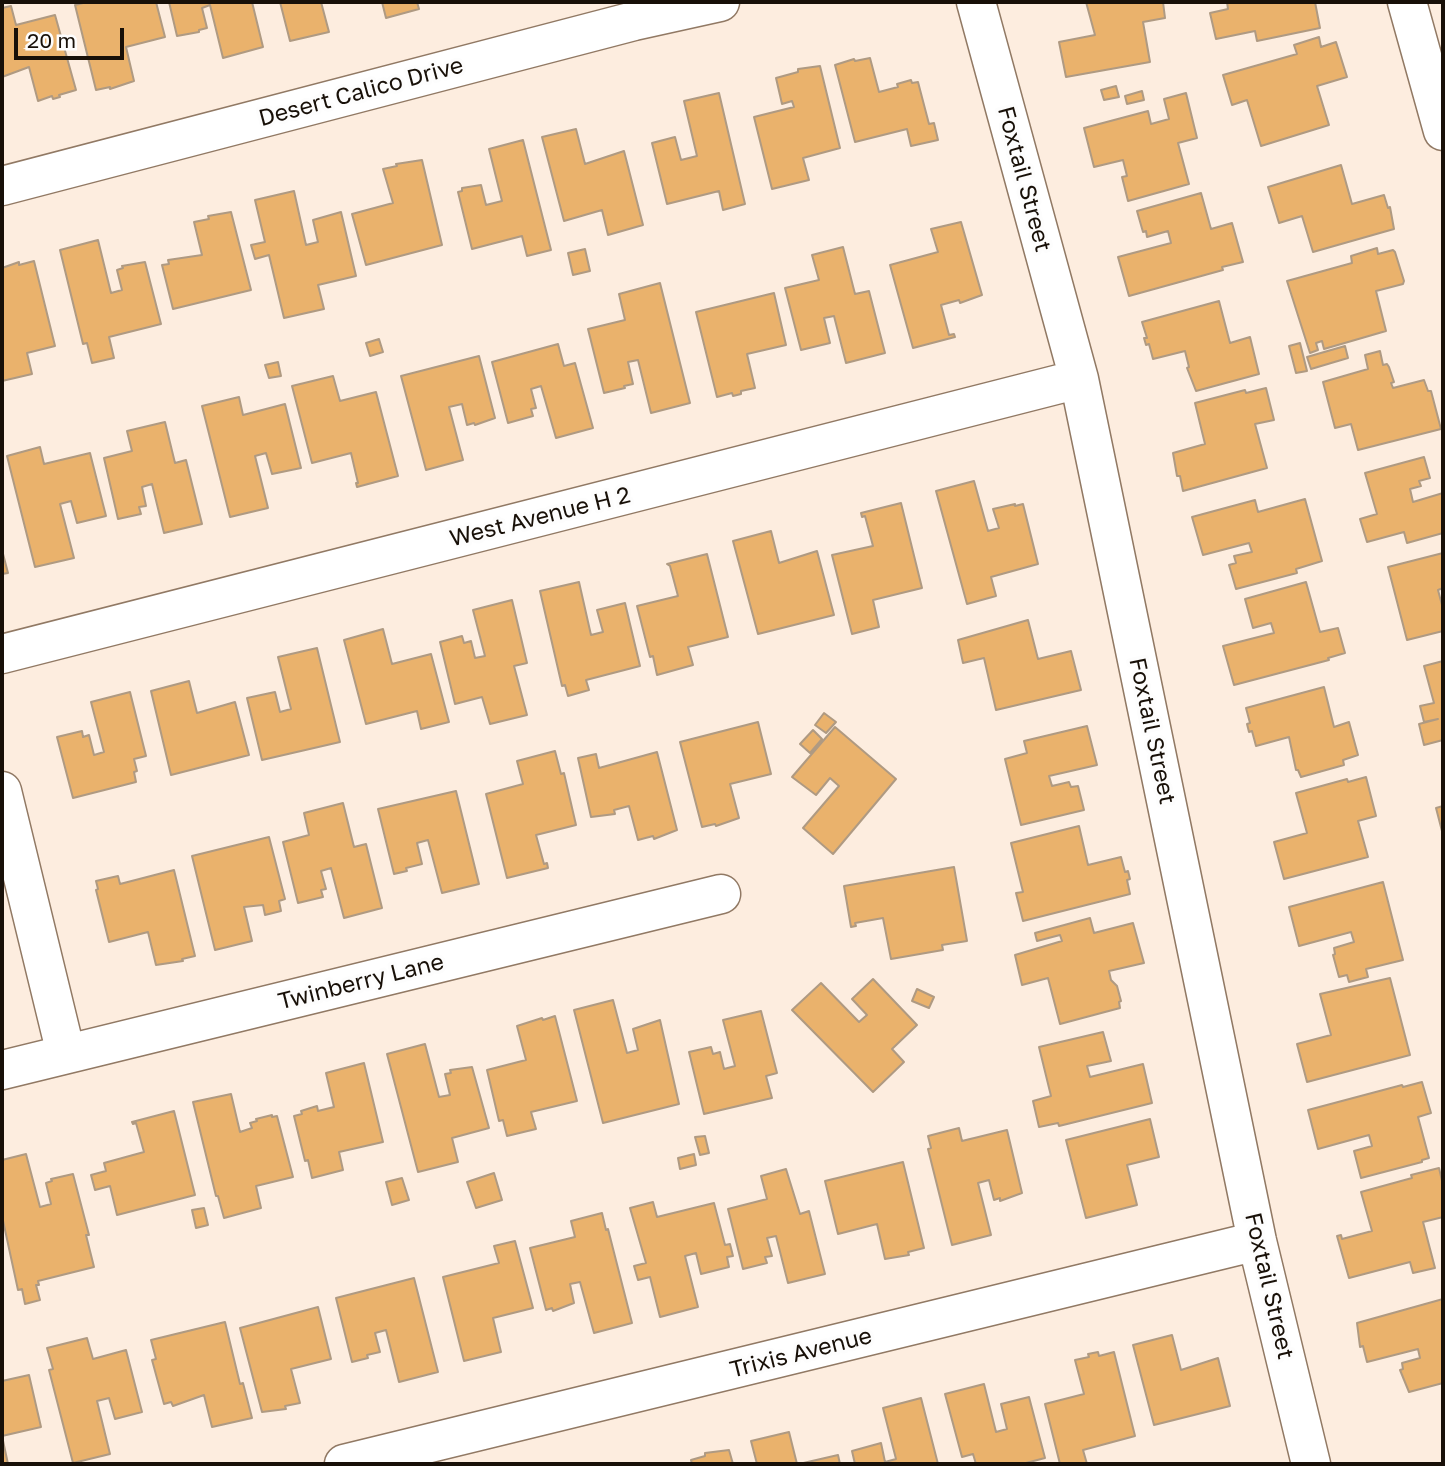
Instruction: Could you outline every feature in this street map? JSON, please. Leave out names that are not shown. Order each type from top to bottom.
[{"type":"street","name":"Desert Calico Drive","points":[[2,186],[631,11],[720,2]]},
{"type":"street","name":"Foxtail Street","points":[[976,2],[1079,379],[1257,1241],[1311,1464]]},
{"type":"street","points":[[1407,2],[1443,131]]},
{"type":"street","name":"West Avenue H 2","points":[[2,654],[1079,379]]},
{"type":"street","points":[[2,791],[66,1054]]},
{"type":"street","name":"Twinberry Lane","points":[[2,1070],[721,894]]},
{"type":"street","name":"Trixis Avenue","points":[[344,1464],[1257,1241]]},
{"type":"building","points":[[87,2],[156,2],[165,37],[126,47],[134,81],[110,89],[96,90],[75,5]]},
{"type":"building","points":[[169,2],[252,2],[263,47],[223,58],[210,5],[202,8],[207,28],[177,36]]},
{"type":"building","points":[[280,2],[321,2],[329,32],[290,41]]},
{"type":"building","points":[[382,2],[417,2],[419,9],[386,18]]},
{"type":"building","points":[[1086,2],[1163,2],[1165,18],[1143,22],[1150,62],[1066,77],[1059,42],[1095,35]]},
{"type":"building","points":[[1227,2],[1315,2],[1320,28],[1257,41],[1255,31],[1216,39],[1210,13],[1228,9]]},
{"type":"building","points":[[11,6],[16,25],[55,15],[76,90],[59,95],[60,97],[53,99],[52,96],[38,101],[29,67],[2,77],[2,8]]},
{"type":"building","points":[[1319,37],[1321,47],[1336,42],[1347,77],[1317,86],[1329,125],[1261,146],[1247,100],[1232,105],[1223,75],[1297,54],[1294,45]]},
{"type":"building","points":[[870,58],[879,92],[911,80],[912,83],[918,82],[929,124],[934,123],[938,140],[911,146],[907,129],[855,142],[835,65],[854,59]]},
{"type":"building","points":[[820,66],[840,148],[803,158],[809,180],[772,189],[754,117],[794,107],[792,101],[782,104],[776,78],[798,72],[798,69]]},
{"type":"building","points":[[1116,86],[1119,97],[1104,100],[1101,90]]},
{"type":"building","points":[[1142,91],[1144,100],[1127,104],[1125,96]]},
{"type":"building","points":[[719,93],[745,204],[723,210],[719,191],[667,204],[652,143],[675,137],[681,160],[697,156],[684,101]]},
{"type":"building","points":[[1186,93],[1197,138],[1178,143],[1189,184],[1128,201],[1122,177],[1127,176],[1123,160],[1094,167],[1084,128],[1148,111],[1151,124],[1169,119],[1164,99]]},
{"type":"building","points":[[576,129],[585,164],[624,151],[643,225],[608,235],[602,210],[564,221],[542,137]]},
{"type":"building","points":[[523,140],[551,250],[527,256],[522,236],[472,249],[458,192],[462,191],[462,188],[481,185],[486,205],[502,201],[489,149]]},
{"type":"building","points":[[422,160],[442,245],[366,265],[352,214],[393,203],[383,169]]},
{"type":"building","points":[[1341,165],[1352,204],[1384,195],[1388,208],[1390,207],[1394,229],[1313,252],[1302,216],[1279,223],[1268,187]]},
{"type":"building","points":[[294,191],[306,245],[318,242],[313,220],[341,212],[356,276],[318,285],[324,309],[284,318],[269,255],[255,259],[251,245],[265,242],[255,200]]},
{"type":"building","points":[[1201,193],[1211,229],[1232,223],[1243,262],[1129,296],[1118,257],[1171,243],[1168,231],[1147,237],[1137,211]]},
{"type":"building","points":[[231,212],[251,290],[173,309],[162,265],[169,264],[168,260],[202,255],[194,222],[209,219],[208,216]]},
{"type":"building","points":[[961,222],[982,295],[960,303],[959,300],[941,305],[949,335],[954,334],[955,337],[913,348],[890,265],[938,252],[931,229]]},
{"type":"building","points":[[98,240],[111,293],[122,290],[117,270],[123,268],[122,266],[145,262],[161,324],[109,337],[114,358],[92,363],[87,343],[83,344],[60,250]]},
{"type":"building","points":[[843,247],[855,294],[869,291],[885,353],[846,363],[834,316],[824,318],[830,343],[801,350],[785,288],[819,280],[812,255]]},
{"type":"building","points":[[1377,248],[1378,254],[1393,250],[1395,252],[1404,281],[1403,284],[1376,291],[1386,331],[1324,349],[1322,341],[1316,343],[1318,350],[1310,353],[1287,281],[1352,263],[1351,256]]},
{"type":"building","points":[[585,249],[590,271],[573,275],[568,253]]},
{"type":"building","points":[[34,261],[55,346],[27,353],[32,374],[2,381],[2,268],[19,262],[19,265]]},
{"type":"building","points":[[660,283],[690,403],[651,413],[638,360],[628,362],[633,384],[604,393],[588,329],[625,320],[619,294]]},
{"type":"building","points":[[774,293],[786,345],[747,354],[755,388],[733,396],[732,393],[717,397],[696,312]]},
{"type":"building","points":[[1219,301],[1230,343],[1250,337],[1259,374],[1196,391],[1187,368],[1189,367],[1185,351],[1153,359],[1149,344],[1146,345],[1144,338],[1147,338],[1142,322]]},
{"type":"building","points":[[379,339],[383,352],[370,356],[366,343]]},
{"type":"building","points":[[1300,343],[1307,371],[1296,373],[1289,346]]},
{"type":"building","points":[[558,344],[564,366],[575,363],[593,428],[556,438],[541,386],[531,389],[536,408],[531,409],[533,416],[508,423],[492,362]]},
{"type":"building","points":[[1345,346],[1348,358],[1311,369],[1307,357]]},
{"type":"building","points":[[1380,351],[1383,365],[1387,364],[1389,367],[1394,382],[1391,383],[1393,388],[1424,380],[1428,391],[1431,391],[1441,429],[1358,450],[1351,424],[1335,428],[1323,382],[1368,369],[1365,355]]},
{"type":"building","points":[[479,356],[495,418],[467,425],[462,404],[449,407],[463,460],[426,470],[401,376]]},
{"type":"building","points":[[278,362],[281,376],[269,378],[265,365]]},
{"type":"building","points":[[333,376],[340,401],[376,392],[398,476],[357,487],[351,453],[312,463],[292,386]]},
{"type":"building","points":[[1266,388],[1274,420],[1255,424],[1267,468],[1183,491],[1173,453],[1205,444],[1195,403],[1245,390],[1246,393]]},
{"type":"building","points":[[239,397],[243,415],[285,404],[301,468],[272,474],[266,453],[255,456],[268,508],[230,517],[202,406]]},
{"type":"building","points":[[165,422],[175,463],[186,460],[202,524],[164,533],[152,484],[142,487],[146,506],[139,507],[141,514],[118,519],[104,458],[132,451],[127,431]]},
{"type":"building","points":[[40,447],[44,464],[90,453],[106,516],[77,523],[71,501],[60,504],[74,558],[35,567],[7,456]]},
{"type":"building","points":[[1424,457],[1430,478],[1419,481],[1421,486],[1410,489],[1413,502],[1443,493],[1443,533],[1407,543],[1404,532],[1367,542],[1360,519],[1377,514],[1365,473]]},
{"type":"building","points":[[974,481],[988,531],[999,528],[993,509],[1023,504],[1038,564],[991,577],[996,596],[967,604],[936,491]]},
{"type":"building","points":[[1305,499],[1322,561],[1296,569],[1297,573],[1236,589],[1229,565],[1236,563],[1234,556],[1252,552],[1249,543],[1203,555],[1192,517],[1255,500],[1258,512]]},
{"type":"building","points":[[901,503],[922,588],[873,600],[879,627],[852,634],[832,555],[873,546],[865,516],[862,517],[861,513]]},
{"type":"building","points":[[771,531],[779,563],[817,551],[834,615],[758,634],[733,541]]},
{"type":"building","points":[[2,550],[8,573],[2,574]]},
{"type":"building","points":[[1443,553],[1443,588],[1438,590],[1443,605],[1443,631],[1407,640],[1388,567]]},
{"type":"building","points":[[707,554],[728,637],[688,647],[693,665],[657,675],[637,606],[678,596],[670,566],[667,564]]},
{"type":"building","points":[[579,582],[591,635],[603,632],[597,610],[625,603],[640,666],[586,680],[589,690],[568,696],[565,685],[562,686],[540,591]]},
{"type":"building","points":[[1306,582],[1320,632],[1338,628],[1345,653],[1328,658],[1329,660],[1234,685],[1223,646],[1274,633],[1271,623],[1253,628],[1245,599]]},
{"type":"building","points":[[512,600],[527,663],[514,666],[527,715],[490,724],[482,697],[455,704],[440,642],[462,636],[464,643],[471,641],[475,658],[485,656],[473,610]]},
{"type":"building","points":[[1028,620],[1038,659],[1071,651],[1081,690],[996,710],[984,658],[963,663],[958,640]]},
{"type":"building","points":[[383,629],[392,664],[431,654],[449,722],[421,729],[417,711],[366,724],[344,640]]},
{"type":"building","points":[[317,648],[340,742],[262,760],[247,698],[275,692],[280,712],[291,709],[278,657]]},
{"type":"building","points":[[1443,661],[1443,740],[1424,745],[1419,724],[1438,719],[1424,722],[1420,706],[1434,703],[1424,666]]},
{"type":"building","points":[[189,681],[197,713],[235,702],[249,755],[171,775],[151,691]]},
{"type":"building","points":[[1324,687],[1334,727],[1349,722],[1358,755],[1343,760],[1344,765],[1301,777],[1296,770],[1289,737],[1256,746],[1252,731],[1249,732],[1247,724],[1250,723],[1246,708]]},
{"type":"building","points":[[130,692],[146,756],[134,759],[136,782],[73,798],[57,737],[82,731],[83,737],[89,735],[94,755],[104,752],[91,702]]},
{"type":"building","points":[[824,713],[836,722],[826,733],[815,725]]},
{"type":"building","points":[[758,722],[771,774],[730,784],[739,818],[716,826],[702,827],[680,742]]},
{"type":"building","points":[[1087,726],[1097,765],[1049,776],[1052,786],[1069,782],[1071,787],[1078,786],[1084,810],[1021,825],[1005,759],[1027,753],[1024,741]]},
{"type":"building","points":[[835,727],[896,779],[833,854],[803,828],[839,786],[830,778],[816,795],[792,777]]},
{"type":"building","points":[[813,730],[822,739],[810,753],[800,744]]},
{"type":"building","points":[[555,751],[561,774],[564,773],[576,825],[536,835],[544,864],[547,863],[548,868],[507,878],[486,794],[523,784],[517,761]]},
{"type":"building","points":[[657,752],[677,830],[654,839],[653,836],[638,840],[629,806],[614,810],[615,814],[591,817],[578,758],[596,754],[599,768]]},
{"type":"building","points":[[1366,777],[1376,816],[1358,821],[1368,857],[1284,879],[1274,842],[1307,833],[1296,793],[1347,779],[1348,782]]},
{"type":"building","points":[[456,791],[479,884],[442,893],[428,840],[417,843],[422,864],[394,874],[378,809]]},
{"type":"building","points":[[343,803],[354,847],[366,844],[382,908],[344,918],[331,868],[321,871],[326,889],[321,890],[323,897],[298,903],[283,842],[309,835],[304,813]]},
{"type":"building","points":[[1443,806],[1443,835],[1436,808]]},
{"type":"building","points":[[1079,826],[1088,865],[1121,857],[1130,879],[1127,880],[1130,894],[1023,921],[1016,893],[1023,892],[1011,843]]},
{"type":"building","points":[[269,837],[285,899],[279,901],[281,911],[265,915],[263,905],[244,907],[252,941],[215,950],[192,856]]},
{"type":"building","points":[[954,867],[967,941],[942,945],[943,950],[891,959],[883,918],[855,923],[856,926],[851,927],[844,886]]},
{"type":"building","points":[[174,870],[195,956],[182,959],[183,961],[156,965],[148,932],[109,942],[96,881],[118,876],[120,884]]},
{"type":"building","points":[[1383,882],[1403,960],[1366,969],[1368,977],[1349,982],[1347,975],[1339,977],[1333,955],[1334,948],[1354,942],[1351,932],[1299,946],[1289,907]]},
{"type":"building","points":[[1090,918],[1094,933],[1133,923],[1144,963],[1109,971],[1111,980],[1117,986],[1120,1008],[1060,1024],[1048,978],[1022,985],[1015,955],[1062,941],[1060,935],[1037,941],[1035,933]]},
{"type":"building","points":[[1390,978],[1410,1055],[1307,1082],[1297,1044],[1331,1035],[1320,994]]},
{"type":"building","points":[[873,979],[917,1025],[892,1049],[904,1062],[873,1092],[792,1010],[821,983],[859,1022],[867,1015],[852,999]]},
{"type":"building","points":[[917,989],[934,997],[929,1008],[912,1001]]},
{"type":"building","points":[[613,1000],[627,1053],[638,1050],[633,1029],[660,1020],[679,1104],[603,1123],[574,1010]]},
{"type":"building","points":[[761,1011],[777,1073],[766,1076],[772,1098],[704,1114],[689,1052],[711,1047],[713,1054],[720,1052],[724,1069],[735,1066],[723,1020]]},
{"type":"building","points":[[555,1016],[577,1101],[531,1112],[536,1129],[507,1136],[503,1120],[499,1121],[487,1070],[526,1060],[517,1026]]},
{"type":"building","points":[[1103,1032],[1111,1061],[1087,1066],[1090,1077],[1143,1064],[1152,1103],[1059,1126],[1058,1123],[1039,1127],[1033,1101],[1051,1096],[1039,1047]]},
{"type":"building","points":[[425,1044],[439,1097],[450,1095],[445,1074],[451,1073],[450,1070],[472,1067],[489,1128],[452,1138],[458,1162],[418,1172],[387,1054]]},
{"type":"building","points":[[364,1063],[383,1142],[339,1152],[343,1170],[312,1178],[294,1116],[317,1106],[318,1111],[334,1107],[326,1073]]},
{"type":"building","points":[[1422,1082],[1431,1113],[1418,1117],[1429,1158],[1361,1178],[1354,1151],[1372,1146],[1369,1135],[1318,1149],[1308,1110]]},
{"type":"building","points":[[231,1094],[240,1132],[252,1128],[250,1123],[257,1121],[256,1119],[277,1116],[293,1177],[256,1186],[261,1208],[224,1218],[193,1102]]},
{"type":"building","points":[[174,1111],[195,1195],[117,1215],[110,1186],[95,1190],[91,1175],[106,1171],[104,1163],[144,1152],[136,1123],[132,1122]]},
{"type":"building","points":[[1150,1119],[1159,1157],[1127,1165],[1137,1205],[1086,1218],[1066,1140]]},
{"type":"building","points":[[959,1128],[962,1141],[1007,1130],[1022,1193],[1000,1201],[1000,1198],[994,1200],[989,1180],[978,1183],[991,1235],[952,1245],[928,1149],[931,1148],[928,1136]]},
{"type":"building","points":[[705,1136],[709,1153],[700,1155],[695,1137]]},
{"type":"building","points":[[26,1154],[40,1207],[51,1204],[46,1183],[52,1181],[51,1179],[73,1174],[89,1235],[86,1235],[94,1267],[38,1281],[39,1285],[36,1285],[40,1300],[25,1304],[22,1289],[18,1290],[2,1216],[2,1160]]},
{"type":"building","points":[[694,1154],[696,1165],[680,1169],[678,1158]]},
{"type":"building","points":[[903,1162],[924,1248],[908,1252],[909,1255],[885,1259],[877,1224],[838,1234],[825,1181]]},
{"type":"building","points":[[1439,1168],[1443,1185],[1443,1217],[1423,1222],[1435,1268],[1413,1273],[1410,1262],[1349,1278],[1337,1236],[1341,1235],[1342,1239],[1372,1231],[1361,1192]]},
{"type":"building","points":[[786,1169],[800,1214],[809,1211],[825,1274],[788,1283],[776,1236],[767,1238],[772,1256],[765,1257],[767,1263],[743,1269],[728,1209],[767,1199],[761,1176]]},
{"type":"building","points":[[494,1173],[502,1200],[476,1208],[467,1182]]},
{"type":"building","points":[[402,1178],[409,1200],[392,1205],[386,1182]]},
{"type":"building","points":[[653,1202],[657,1217],[714,1203],[725,1245],[730,1244],[733,1256],[727,1257],[729,1267],[701,1274],[696,1253],[685,1256],[698,1307],[660,1317],[650,1277],[638,1280],[634,1266],[646,1263],[630,1208]]},
{"type":"building","points":[[204,1208],[208,1225],[196,1228],[192,1210]]},
{"type":"building","points":[[602,1213],[632,1323],[594,1333],[580,1282],[570,1284],[574,1303],[553,1311],[552,1308],[546,1310],[530,1248],[575,1237],[571,1221]]},
{"type":"building","points":[[515,1241],[533,1308],[493,1318],[501,1352],[464,1361],[443,1277],[499,1263],[494,1246]]},
{"type":"building","points":[[414,1278],[438,1372],[399,1382],[386,1330],[375,1333],[380,1352],[352,1362],[336,1298]]},
{"type":"building","points":[[1443,1299],[1443,1383],[1409,1392],[1400,1370],[1403,1369],[1402,1363],[1420,1358],[1418,1349],[1367,1362],[1363,1346],[1360,1347],[1357,1323]]},
{"type":"building","points":[[318,1307],[331,1359],[291,1369],[300,1403],[285,1406],[286,1409],[262,1412],[240,1328]]},
{"type":"building","points":[[225,1322],[240,1384],[243,1383],[252,1418],[212,1427],[204,1395],[173,1406],[171,1402],[164,1404],[152,1360],[156,1359],[151,1340]]},
{"type":"building","points":[[1172,1335],[1181,1370],[1218,1358],[1230,1406],[1154,1425],[1133,1345]]},
{"type":"building","points":[[87,1338],[93,1359],[126,1350],[142,1412],[115,1419],[109,1398],[97,1401],[110,1454],[73,1463],[49,1370],[53,1369],[47,1348]]},
{"type":"building","points":[[1098,1352],[1099,1356],[1114,1352],[1135,1436],[1083,1450],[1087,1464],[1060,1464],[1045,1404],[1084,1394],[1075,1360]]},
{"type":"building","points":[[29,1375],[41,1427],[2,1436],[2,1381]]},
{"type":"building","points":[[984,1384],[996,1432],[1007,1429],[1001,1404],[1029,1397],[1045,1458],[1022,1464],[976,1464],[973,1454],[962,1457],[945,1394]]},
{"type":"building","points":[[921,1398],[938,1464],[855,1464],[852,1451],[881,1443],[885,1462],[896,1459],[883,1408]]},
{"type":"building","points":[[789,1432],[797,1464],[757,1464],[751,1441]]},
{"type":"building","points":[[2,1436],[8,1464],[2,1464]]},
{"type":"building","points":[[729,1450],[733,1464],[692,1464],[691,1460],[705,1456],[705,1453]]},
{"type":"building","points":[[838,1455],[840,1464],[799,1464]]}]
